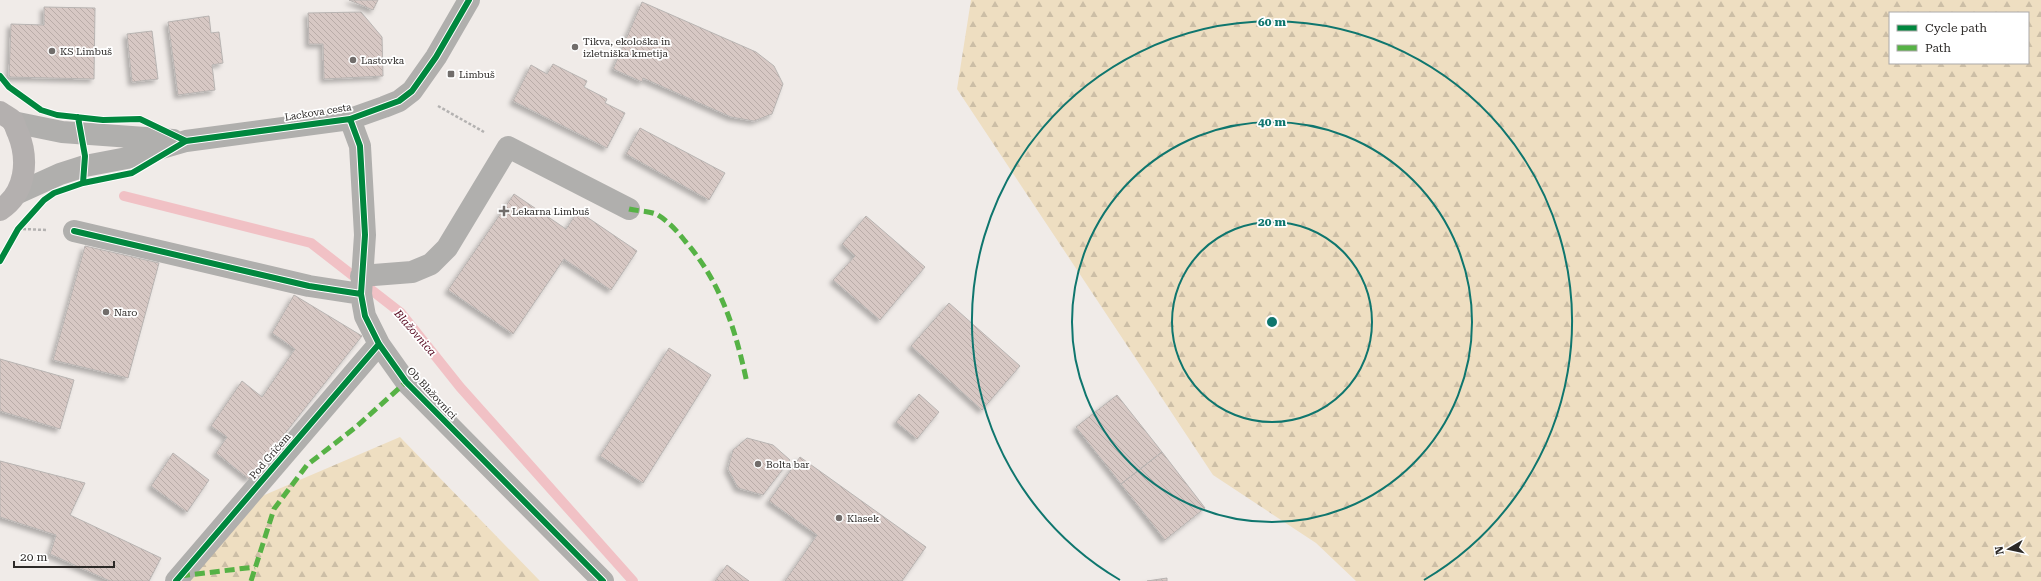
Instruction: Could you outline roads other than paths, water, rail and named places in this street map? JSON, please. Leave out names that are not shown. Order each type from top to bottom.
[{"type":"main road","points":[[0,224],[9,202],[23,177],[25,159],[20,140],[6,117]]},
{"type":"street","name":"Lackova cesta","points":[[186,141],[350,119],[399,101],[412,91],[436,57],[469,0]]},
{"type":"street","points":[[6,117],[62,132],[186,141]]},
{"type":"street","name":"Ob Blažovnici","points":[[350,119],[360,146],[365,235],[361,285],[365,316],[379,344],[406,382],[603,581]]},
{"type":"street","points":[[9,202],[66,172],[127,158],[186,141]]},
{"type":"street","points":[[74,231],[309,286],[361,285],[387,275],[412,272],[431,264],[447,248],[508,147],[629,209]]},
{"type":"street","name":"Pod Gričem","points":[[176,581],[379,344]]},
{"type":"waterway","name":"Blažovnica","points":[[124,196],[311,243],[401,313],[460,387],[633,581]]},
{"type":"place","name":"Tikva, ekološka in izletniška kmetija","points":[[575,47]]},
{"type":"place","name":"KS Limbuš","points":[[52,51]]},
{"type":"place","name":"Lastovka","points":[[353,60]]},
{"type":"place","name":"Limbuš","points":[[451,74]]},
{"type":"place","name":"Lekarna Limbuš","points":[[504,211]]},
{"type":"place","name":"Naro","points":[[106,312]]},
{"type":"place","name":"Bolta bar","points":[[758,464]]},
{"type":"place","name":"Klasek","points":[[839,518]]}]
